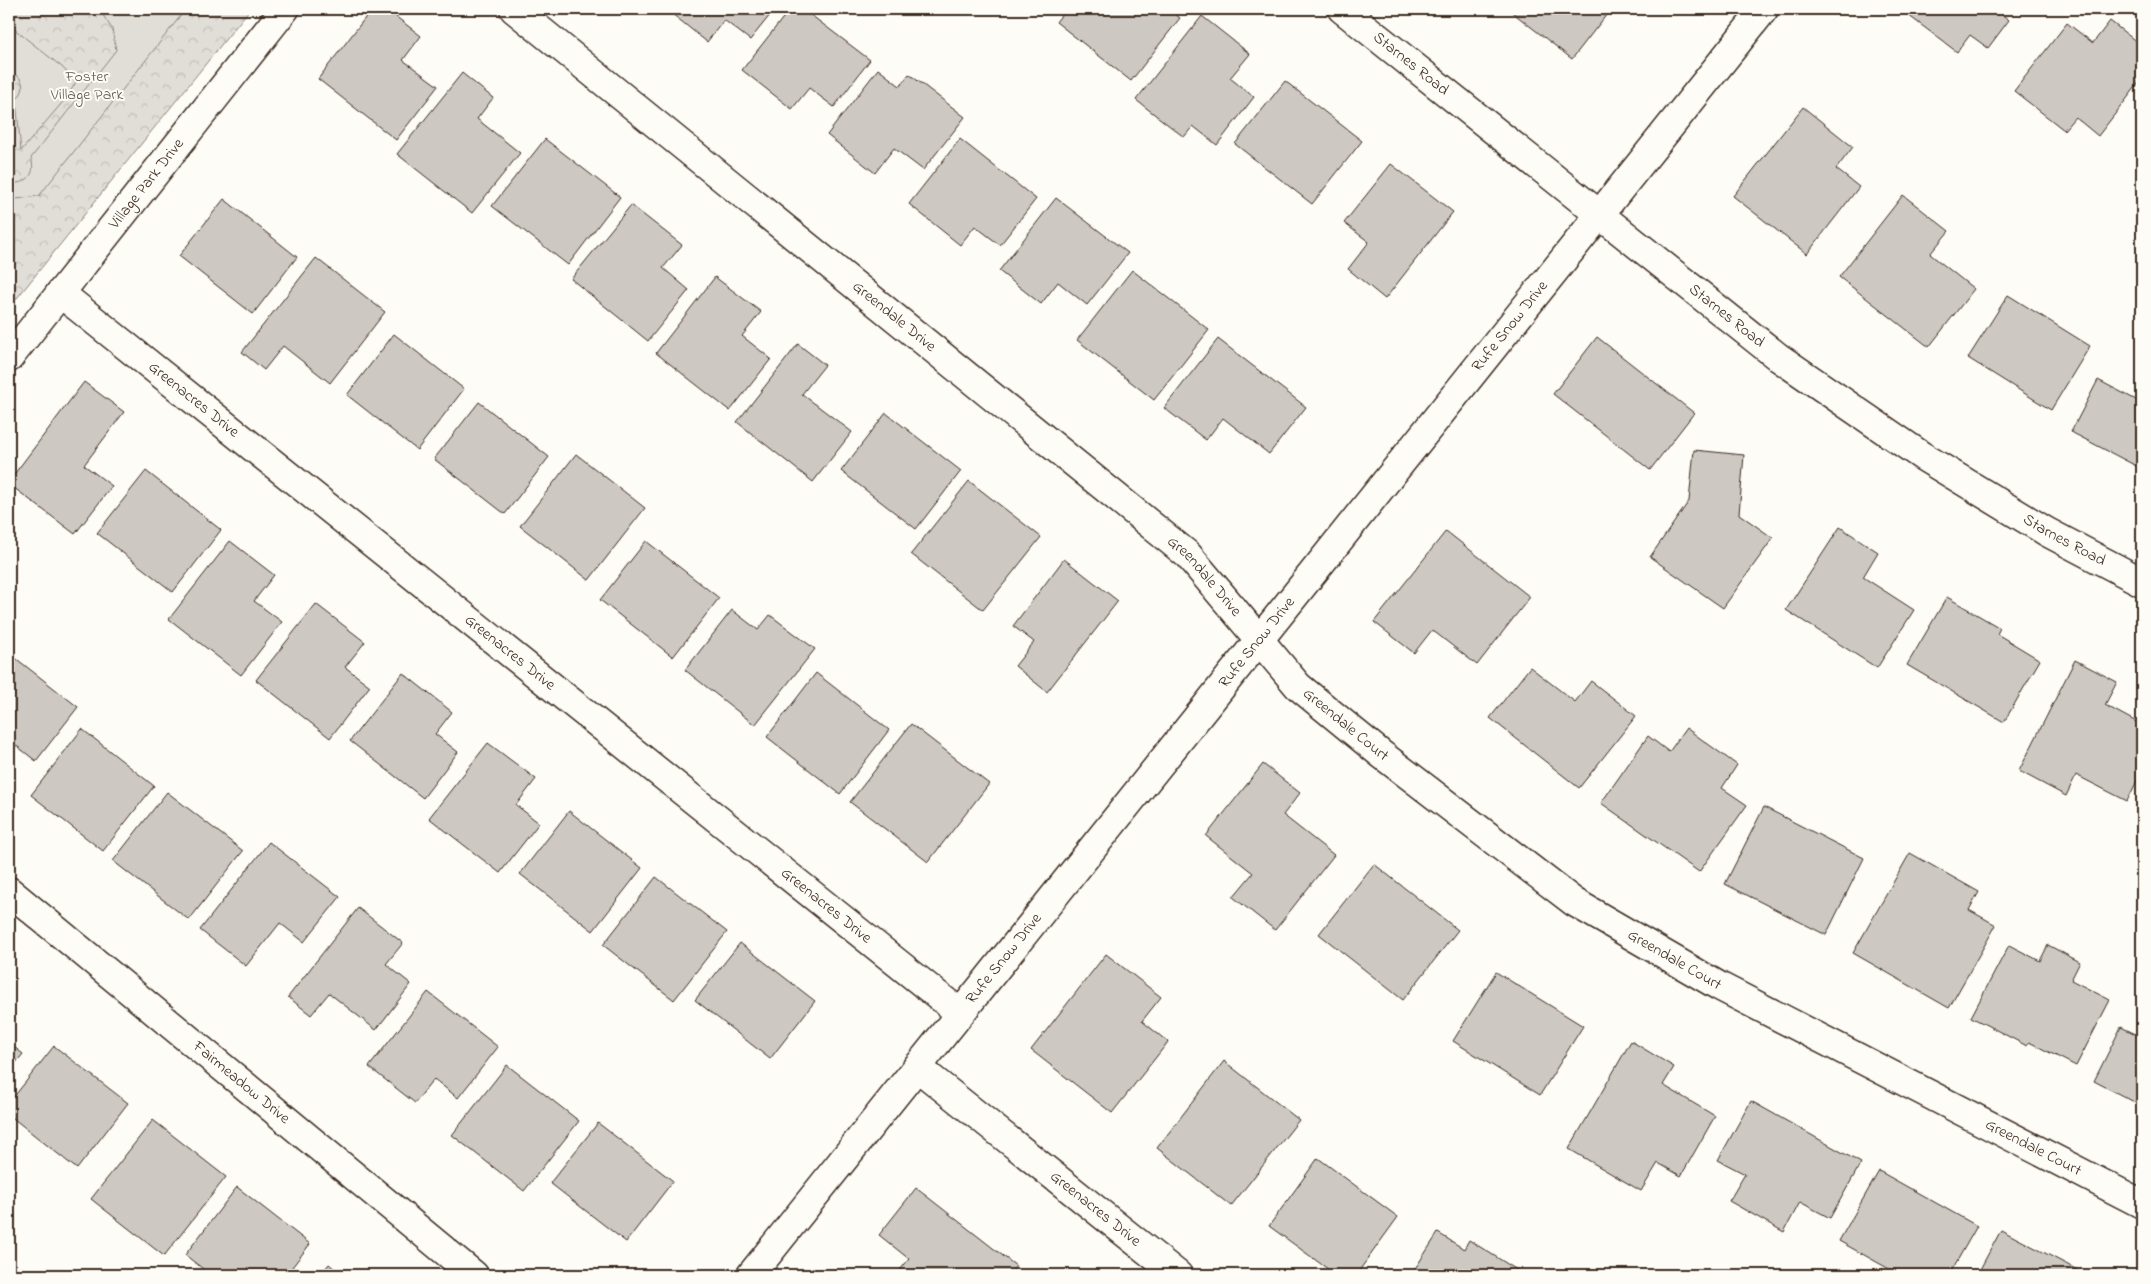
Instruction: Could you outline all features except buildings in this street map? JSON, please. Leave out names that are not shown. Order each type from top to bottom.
[{"type":"street","name":"Village Park Drive","points":[[9,358],[285,9]]},
{"type":"street","name":"Greendale Drive","points":[[514,9],[1188,555],[1258,640]]},
{"type":"street","name":"Starnes Road","points":[[1342,9],[1778,357],[1922,456],[2047,532],[2142,582]]},
{"type":"street","name":"Rufe Snow Drive","points":[[750,1275],[1764,9]]},
{"type":"street","name":"Greenacres Drive","points":[[60,293],[960,1013]]},
{"type":"street","name":"Greendale Court","points":[[1258,640],[1298,686],[1381,754],[1574,902],[1720,986],[2142,1204]]},
{"type":"street","name":"Fairmeadow Drive","points":[[9,891],[474,1275]]},
{"type":"street","name":"Greenacres Drive","points":[[917,1067],[1178,1275]]},
{"type":"green space","name":"Foster Village Park","points":[[9,9],[250,9],[9,308]]},
{"type":"green space","points":[[99,9],[186,9],[39,196],[9,200],[9,183],[20,182],[29,178],[32,169],[31,158],[116,50],[112,29]]},
{"type":"green space","points":[[9,25],[62,67],[76,82],[67,97],[21,151],[16,100],[21,94],[23,85],[18,76],[9,72]]}]
